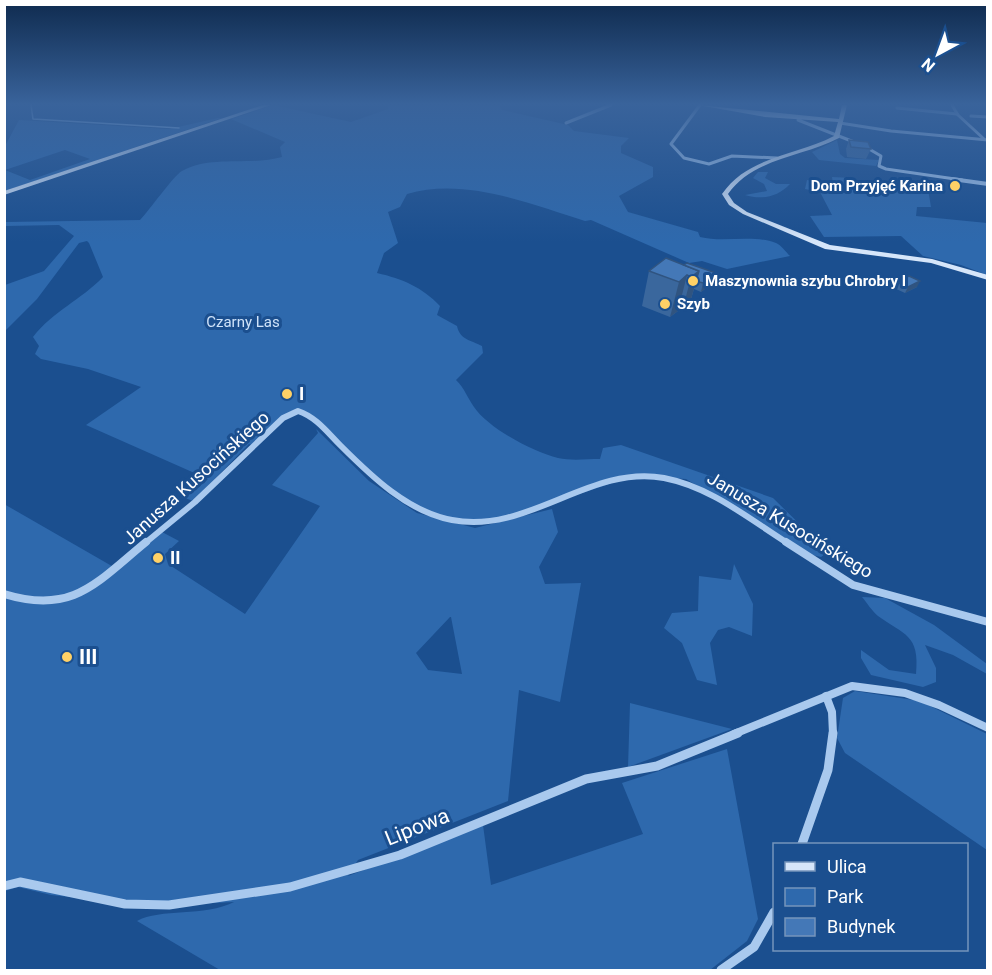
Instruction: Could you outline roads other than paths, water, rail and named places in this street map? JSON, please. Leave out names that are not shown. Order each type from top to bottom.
[{"type":"main road","points":[[4,193],[132,150]]},
{"type":"main road","points":[[803,150],[777,158],[749,171],[727,189],[725,194],[731,204],[758,219],[828,247],[932,261],[987,278]]},
{"type":"street","points":[[677,150],[684,158],[709,164],[719,158],[764,155],[777,158]]},
{"type":"street","points":[[872,150],[881,156],[879,166],[886,169],[987,184]]},
{"type":"street","name":"Janusza Kusocińskiego","points":[[4,594],[27,601],[52,602],[85,592],[190,507],[283,418],[298,411],[328,433],[376,481],[411,504],[442,517],[470,523],[511,518],[633,477],[692,484],[853,585],[987,622]]},
{"type":"street","name":"Lipowa","points":[[4,886],[20,882],[125,904],[169,905],[290,887],[400,855],[586,779],[657,766],[852,686],[873,686],[910,693],[987,728]]},
{"type":"street","points":[[802,843],[825,787],[832,753],[833,708],[826,696]]},
{"type":"street","points":[[721,970],[743,957],[763,939],[773,914]]},
{"type":"place","name":"Dom Przyjęć Karina","points":[[955,186]]},
{"type":"place","name":"Maszynownia szybu Chrobry I","points":[[693,281]]},
{"type":"place","name":"Szyb","points":[[665,304]]},
{"type":"place","name":"I","points":[[287,394]]},
{"type":"place","name":"II","points":[[158,558]]},
{"type":"place","name":"III","points":[[67,657]]},
{"type":"park label","name":"Czarny Las","points":[[243,322]]}]
